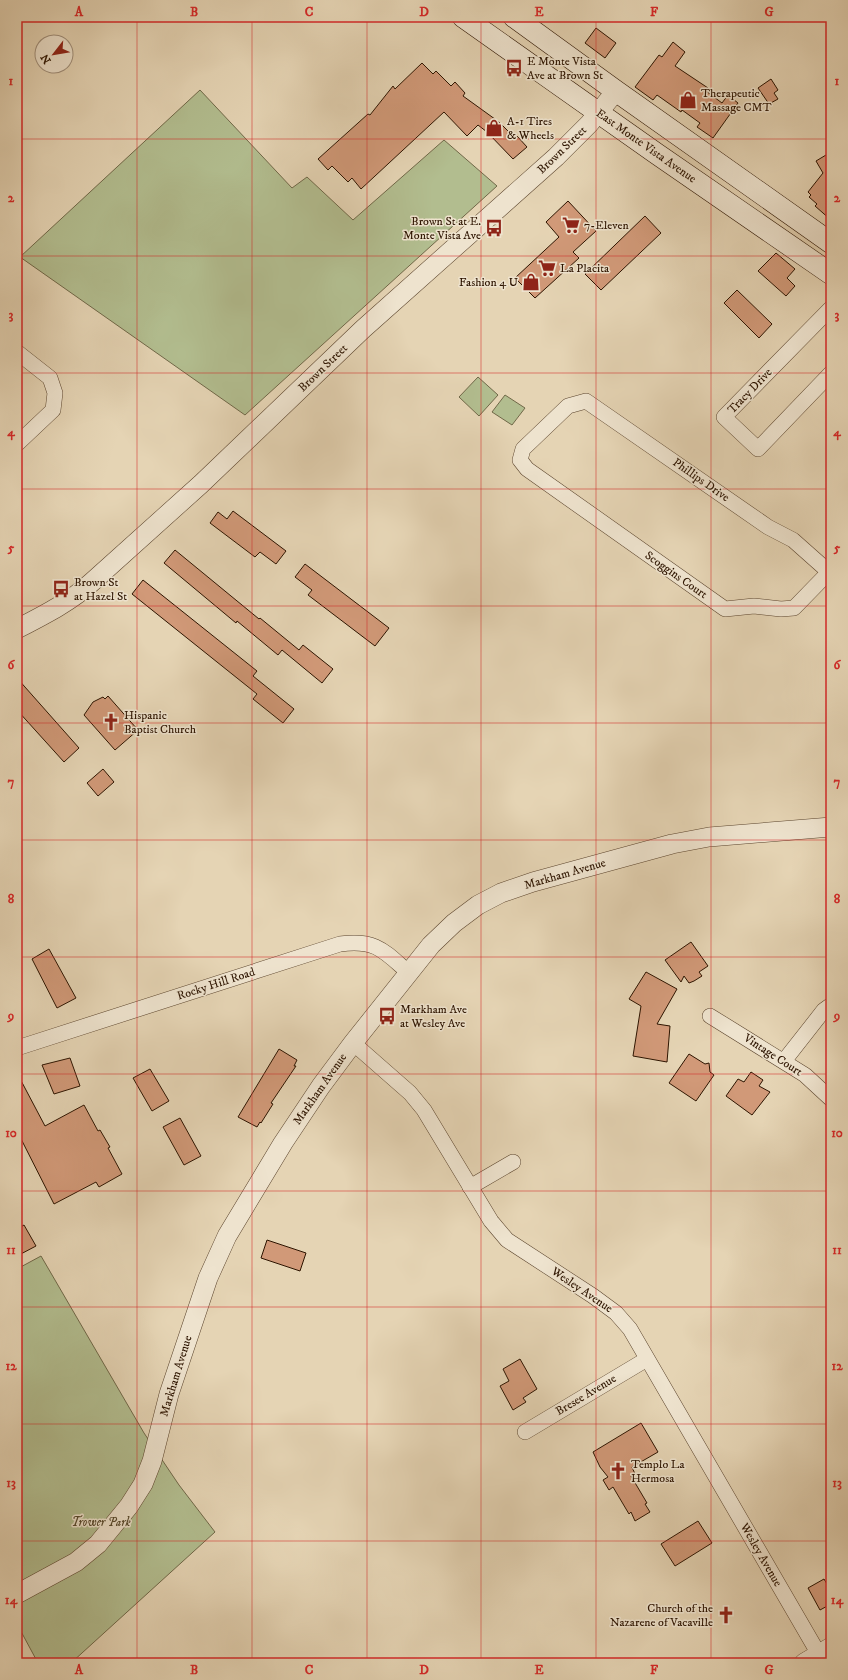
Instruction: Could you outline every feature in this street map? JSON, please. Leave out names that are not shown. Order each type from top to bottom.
[{"type":"main road","name":"East Monte Vista Avenue","points":[[463,17],[645,146],[831,274]]},
{"type":"main road","points":[[514,17],[831,243]]},
{"type":"street","name":"Brown Street","points":[[17,629],[77,596],[201,484],[363,329],[556,157],[599,113],[616,91]]},
{"type":"street","name":"Tracy Drive","points":[[831,308],[724,417],[758,449],[831,373]]},
{"type":"street","points":[[17,352],[50,378],[55,393],[53,410],[17,444]]},
{"type":"street","name":"Phillips Drive","points":[[568,406],[586,400],[768,526],[793,540],[830,571]]},
{"type":"street","name":"Scoggins Court","points":[[568,406],[523,449],[520,460],[527,469],[725,609],[754,606],[780,609],[794,608],[830,571]]},
{"type":"street","name":"Markham Avenue","points":[[17,1594],[76,1562],[98,1544],[129,1506],[143,1484],[152,1461],[174,1380],[208,1278],[227,1236],[283,1143],[321,1086],[353,1043],[431,945],[454,923],[478,905],[508,891],[533,882],[672,844],[709,837],[831,827]]},
{"type":"street","name":"Rocky Hill Road","points":[[17,1048],[340,944],[357,942],[373,945],[387,953],[409,973]]},
{"type":"street","points":[[784,1061],[824,1010],[831,1005]]},
{"type":"street","name":"Vintage Court","points":[[710,1016],[805,1075],[831,1099]]},
{"type":"street","name":"Wesley Avenue","points":[[353,1043],[410,1093],[424,1110],[491,1221],[508,1240],[593,1296],[616,1314],[630,1329],[820,1657]]},
{"type":"street","points":[[470,1187],[513,1162]]},
{"type":"street","name":"Bresee Avenue","points":[[525,1432],[647,1359]]},
{"type":"green space","points":[[200,90],[292,188],[307,177],[353,220],[444,140],[497,186],[245,415],[20,257]]},
{"type":"green space","points":[[478,377],[498,395],[479,416],[459,397]]},
{"type":"green space","points":[[505,395],[525,408],[512,425],[492,412]]},
{"type":"green space","name":"Trower Park","points":[[41,1256],[144,1433],[179,1485],[215,1532],[71,1663],[38,1663],[17,1624],[17,1269]]},
{"type":"building","points":[[596,28],[616,43],[605,58],[585,43]]},
{"type":"building","points":[[673,42],[685,52],[675,66],[708,88],[706,91],[722,103],[728,95],[738,103],[713,138],[697,127],[700,123],[682,110],[681,112],[657,95],[653,100],[635,87],[659,55],[662,57]]},
{"type":"building","points":[[422,63],[433,74],[436,71],[451,86],[455,82],[465,93],[463,96],[499,122],[515,138],[517,136],[527,147],[513,159],[487,132],[478,125],[467,136],[444,112],[361,189],[352,178],[348,182],[332,166],[328,170],[318,159],[368,114],[370,115],[393,86],[395,89]]},
{"type":"building","points":[[771,79],[778,90],[774,93],[778,99],[769,104],[758,88]]},
{"type":"building","points":[[831,152],[831,220],[815,206],[817,204],[809,197],[811,195],[808,192],[823,173],[816,161]]},
{"type":"building","points":[[568,201],[596,231],[573,252],[579,258],[535,298],[515,278],[559,237],[546,222]]},
{"type":"building","points":[[645,216],[661,233],[601,290],[585,274]]},
{"type":"building","points":[[776,253],[795,269],[787,278],[795,286],[786,296],[758,271]]},
{"type":"building","points":[[737,290],[772,324],[759,338],[724,303]]},
{"type":"building","points":[[233,511],[286,551],[276,564],[260,552],[255,557],[210,523],[218,512],[227,519]]},
{"type":"building","points":[[175,550],[299,650],[303,645],[333,669],[322,683],[282,650],[278,655],[237,621],[236,623],[164,563]]},
{"type":"building","points":[[305,564],[389,628],[375,646],[308,595],[312,590],[295,577]]},
{"type":"building","points":[[143,580],[257,671],[253,676],[294,709],[283,723],[253,699],[257,694],[132,594]]},
{"type":"building","points":[[17,678],[79,748],[64,762],[17,710]]},
{"type":"building","name":"Hispanic Baptist Church","points":[[108,696],[138,730],[115,750],[84,715],[93,702],[103,697],[105,699]]},
{"type":"building","points":[[103,769],[114,782],[98,796],[87,783]]},
{"type":"building","points":[[691,942],[708,966],[699,972],[702,976],[694,981],[689,983],[684,976],[681,982],[665,960]]},
{"type":"building","points":[[49,949],[76,998],[57,1008],[32,959]]},
{"type":"building","points":[[646,972],[677,989],[657,1024],[670,1026],[667,1062],[633,1056],[641,1006],[629,999]]},
{"type":"building","points":[[279,1049],[297,1060],[294,1066],[296,1066],[271,1103],[273,1104],[261,1123],[260,1122],[257,1127],[238,1117]]},
{"type":"building","points":[[689,1054],[705,1064],[709,1063],[710,1072],[714,1075],[696,1101],[669,1083]]},
{"type":"building","points":[[70,1058],[80,1086],[54,1094],[42,1065]]},
{"type":"building","points":[[150,1069],[169,1101],[152,1111],[133,1078]]},
{"type":"building","points":[[751,1072],[763,1080],[759,1086],[770,1092],[752,1115],[726,1096],[738,1079],[744,1082]]},
{"type":"building","points":[[17,1073],[45,1126],[84,1105],[98,1131],[100,1130],[110,1147],[108,1148],[122,1174],[99,1187],[96,1182],[54,1204],[17,1131]]},
{"type":"building","points":[[180,1118],[201,1156],[184,1165],[163,1127]]},
{"type":"building","points":[[24,1225],[36,1246],[17,1256],[17,1229]]},
{"type":"building","points":[[267,1240],[306,1253],[300,1271],[261,1258]]},
{"type":"building","points":[[520,1359],[537,1389],[523,1398],[526,1402],[513,1410],[500,1386],[509,1381],[503,1369]]},
{"type":"building","name":"Templo La Hermosa","points":[[641,1423],[658,1452],[632,1467],[635,1474],[631,1476],[647,1503],[645,1504],[650,1512],[635,1521],[631,1512],[629,1514],[613,1487],[609,1490],[603,1480],[608,1477],[600,1467],[593,1452]]},
{"type":"building","points":[[698,1521],[712,1543],[675,1566],[661,1544]]},
{"type":"building","points":[[824,1579],[827,1584],[831,1582],[831,1604],[820,1610],[808,1588]]},
{"type":"place","name":"E Monte Vista Ave at Brown St","points":[[514,68]]},
{"type":"place","name":"Therapeutic Massage CMT","points":[[688,100]]},
{"type":"place","name":"A-1 Tires & Wheels","points":[[494,128]]},
{"type":"place","name":"7-Eleven","points":[[571,225]]},
{"type":"place","name":"Brown St at E. Monte Vista Ave","points":[[494,228]]},
{"type":"place","name":"La Placita","points":[[547,268]]},
{"type":"place","name":"Fashion 4 U","points":[[531,282]]},
{"type":"place","name":"Brown St at Hazel St","points":[[61,589]]},
{"type":"place","name":"Hispanic Baptist Church","points":[[111,722]]},
{"type":"place","name":"Markham Ave at Wesley Ave","points":[[387,1016]]},
{"type":"place","name":"Templo La Hermosa","points":[[618,1471]]},
{"type":"place","name":"Church of the Nazarene of Vacaville","points":[[726,1615]]}]
